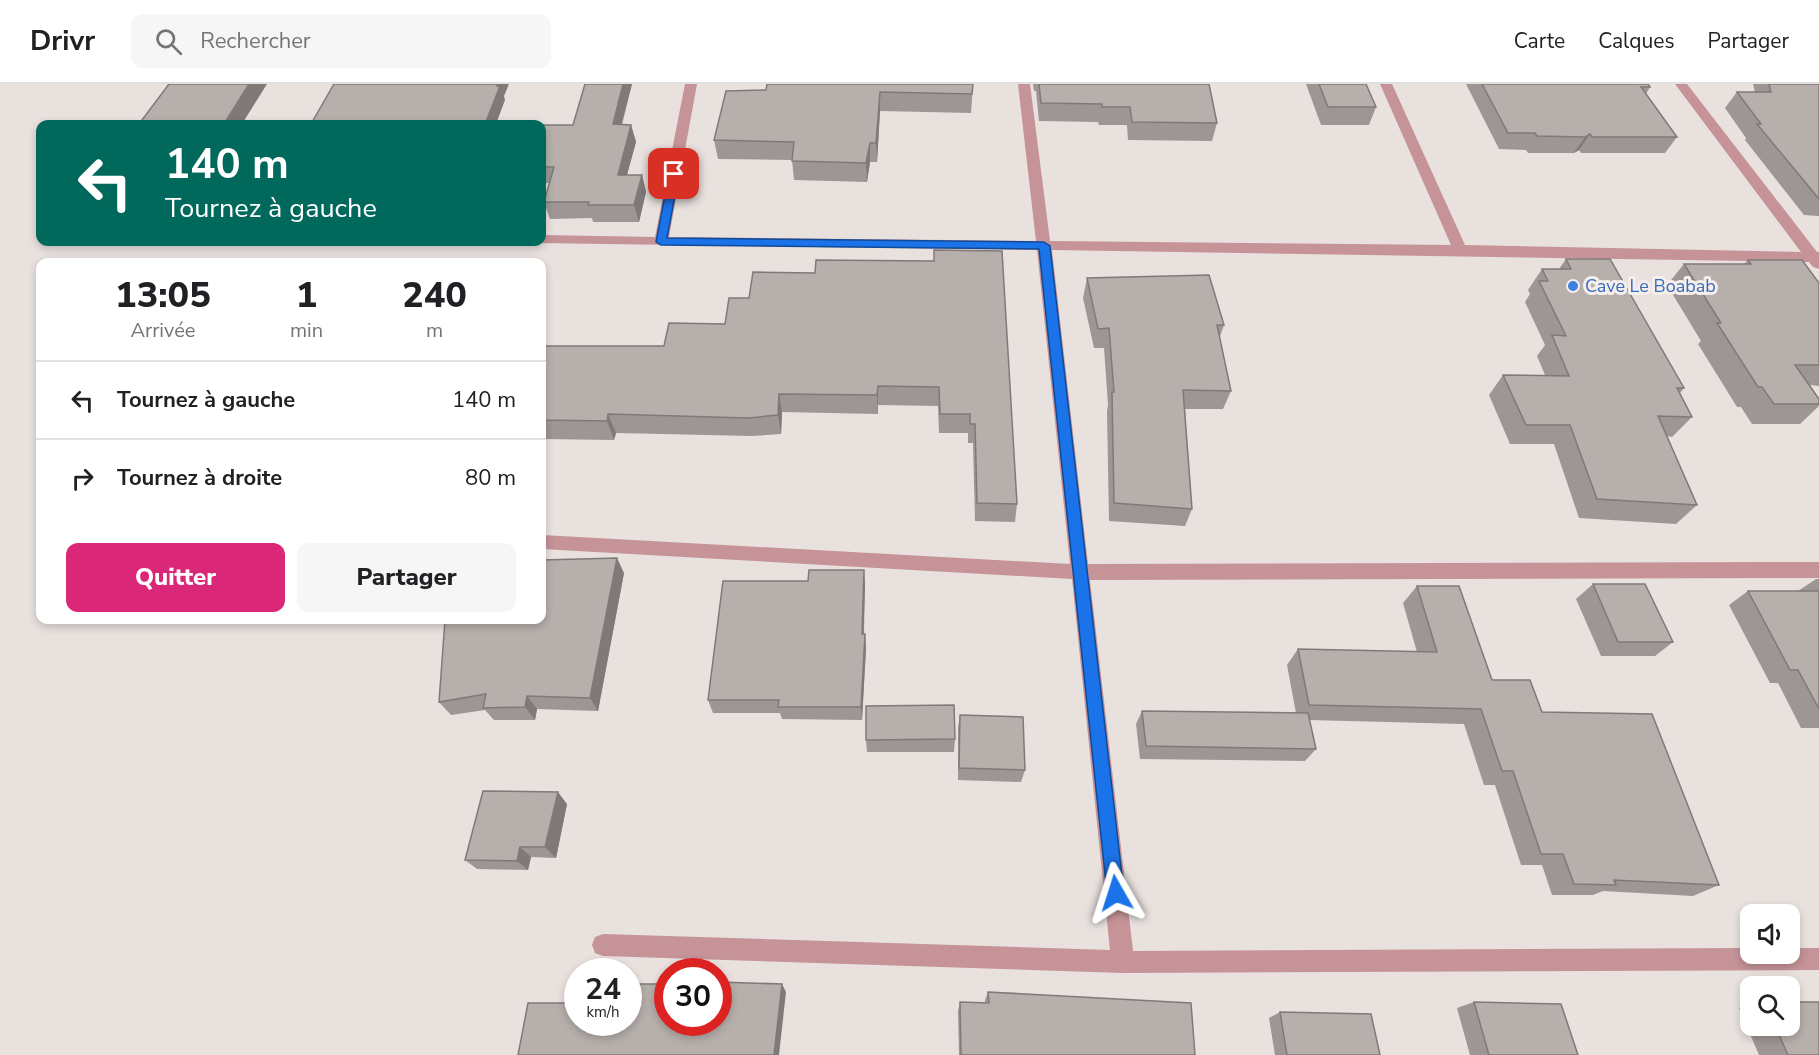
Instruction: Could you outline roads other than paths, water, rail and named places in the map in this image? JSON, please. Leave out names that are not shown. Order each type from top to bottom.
[{"type":"street","points":[[661,242],[691,84]]},
{"type":"street","points":[[1024,84],[1123,962]]},
{"type":"street","points":[[1386,84],[1460,250]]},
{"type":"street","points":[[1681,84],[1817,259]]},
{"type":"street","points":[[546,240],[1460,250],[1817,259]]},
{"type":"street","points":[[546,542],[1080,572],[1819,570]]},
{"type":"street","points":[[603,945],[1123,962],[1819,959]]},
{"type":"place","name":"Cave Le Boabab","points":[[1573,286]]}]
